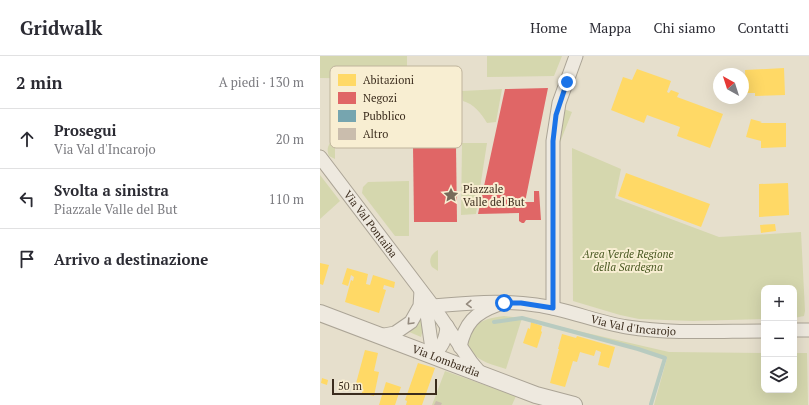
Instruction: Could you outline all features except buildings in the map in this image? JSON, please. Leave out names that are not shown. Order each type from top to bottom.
[{"type":"street","points":[[553,308],[553,141],[560,103],[576,56]]},
{"type":"street","name":"Via Val Pontaiba","points":[[320,157],[421,291],[429,307],[447,326],[460,347],[482,375]]},
{"type":"street","points":[[379,336],[395,333],[411,322],[420,306],[421,291]]},
{"type":"street","name":"Via Val d'Incarojo","points":[[447,326],[463,325],[489,308],[504,303]]},
{"type":"street","name":"Via Val d'Incarojo","points":[[429,307],[521,303],[553,308],[627,327],[706,331],[761,330]]},
{"type":"street","points":[[429,307],[433,356]]},
{"type":"street","name":"Via Lombardia","points":[[320,313],[482,375],[534,400],[574,405]]},
{"type":"street","name":"Via Val d'Incarojo","points":[[460,347],[463,334],[467,326],[474,319]]},
{"type":"street","points":[[433,356],[446,337],[447,326]]},
{"type":"street","points":[[797,330],[809,330]]},
{"type":"green space","points":[[320,56],[407,56],[407,66],[330,66],[330,78],[320,78]]},
{"type":"green space","points":[[487,56],[562,56],[554,76],[487,77]]},
{"type":"green space","points":[[502,89],[496,122],[487,123],[477,109],[471,104],[463,101],[462,91]]},
{"type":"green space","points":[[564,109],[572,112],[559,145],[560,126]]},
{"type":"green space","points":[[330,143],[330,148],[335,148],[335,159],[329,156]]},
{"type":"green space","points":[[462,143],[487,143],[476,214],[461,215]]},
{"type":"green space","name":"Area Verde Regione della Sardegna","points":[[572,148],[621,169],[615,198],[719,237],[801,232],[804,316],[797,317],[797,285],[761,285],[761,319],[693,321],[639,319],[573,301]]},
{"type":"green space","points":[[320,175],[340,201],[320,219]]},
{"type":"green space","points":[[409,181],[409,236],[395,236],[362,193],[363,187],[368,182]]},
{"type":"green space","points":[[438,250],[438,271],[432,267],[430,260],[432,255]]},
{"type":"green space","points":[[504,316],[522,318],[506,369],[487,363],[478,358],[471,351],[468,343],[470,334],[479,323],[488,319]]},
{"type":"green space","points":[[421,318],[423,329],[421,337],[407,331],[415,325]]},
{"type":"green space","points":[[522,318],[669,352],[761,353],[761,393],[797,393],[797,353],[807,353],[808,405],[654,405],[667,358]]},
{"type":"green space","points":[[445,371],[516,396],[512,405],[432,405]]},
{"type":"waterway","points":[[494,322],[522,318],[638,349],[665,358],[651,404]]},
{"type":"place","name":"Piazzale Valle del But","points":[[451,195]]},
{"type":"route","points":[[504,303],[521,303],[553,308],[552,155],[556,115],[567,82]]}]
